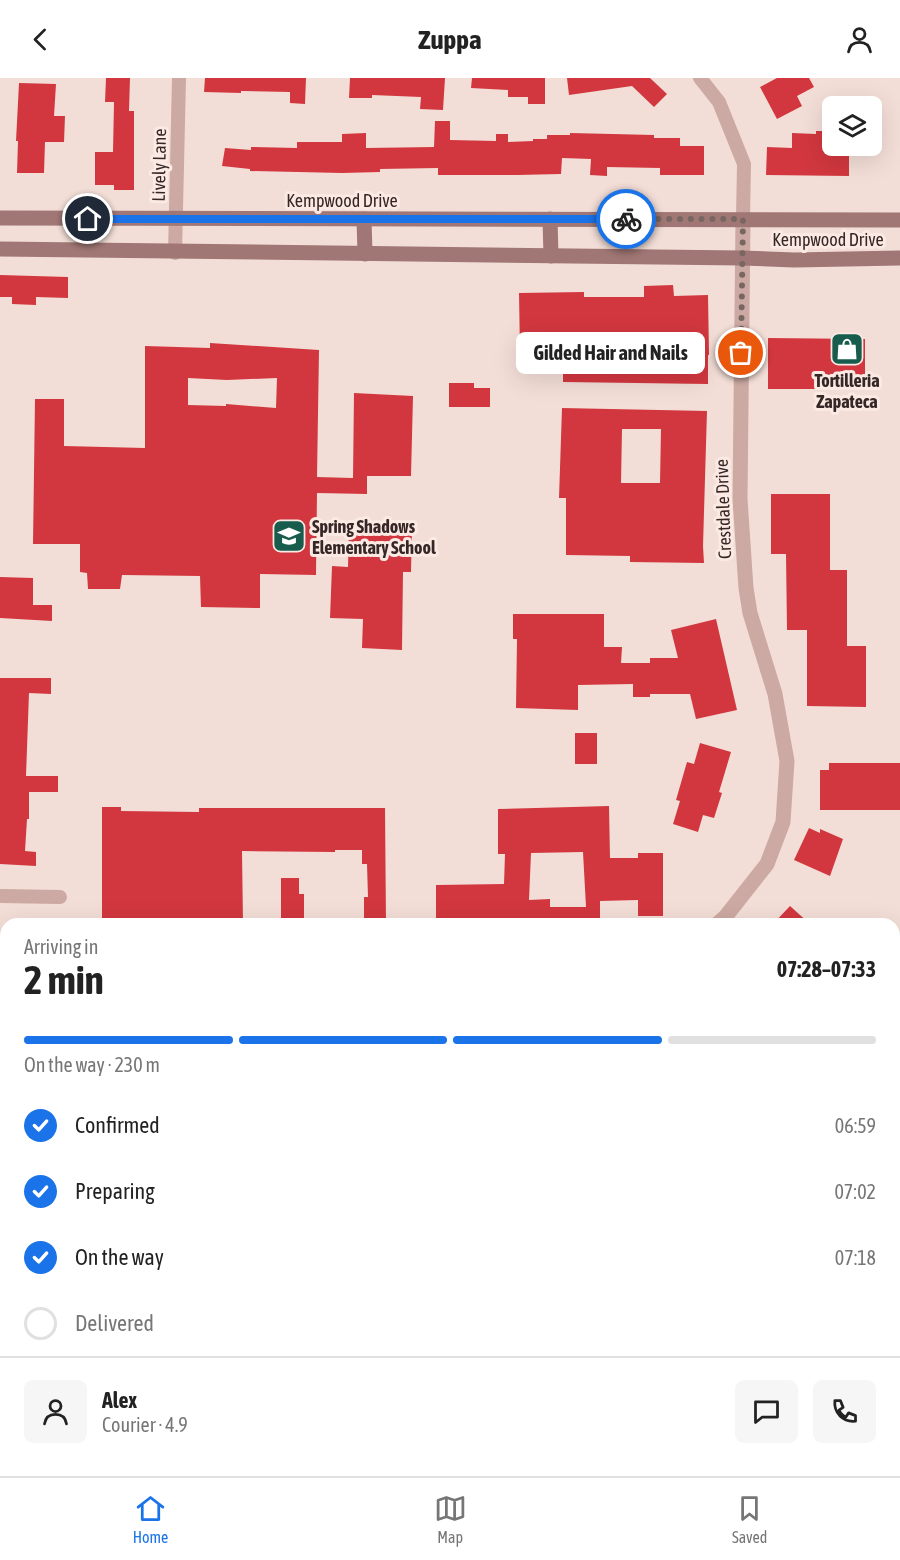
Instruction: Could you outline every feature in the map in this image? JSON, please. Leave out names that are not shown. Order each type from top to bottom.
[{"type":"main road","name":"Kempwood Drive","points":[[0,218],[900,220]]},
{"type":"main road","points":[[364,219],[365,254]]},
{"type":"main road","points":[[550,219],[551,256]]},
{"type":"main road","name":"Kempwood Drive","points":[[0,249],[175,253],[742,258],[794,261],[900,258]]},
{"type":"street","name":"Lively Lane","points":[[175,253],[179,78]]},
{"type":"street","name":"Crestdale Drive","points":[[700,78],[719,102],[744,164],[740,499],[746,588],[750,613],[775,694],[788,761],[783,822],[767,864],[723,918]]},
{"type":"street","points":[[0,896],[60,897]]},
{"type":"building","points":[[106,78],[130,78],[129,111],[134,111],[134,190],[114,190],[114,185],[95,185],[95,152],[113,152],[114,102],[105,102]]},
{"type":"building","points":[[205,78],[306,78],[305,104],[290,103],[290,92],[204,92]]},
{"type":"building","points":[[350,78],[445,78],[443,110],[420,109],[421,97],[372,95],[372,98],[349,98]]},
{"type":"building","points":[[472,78],[545,78],[545,104],[528,104],[528,97],[508,97],[508,90],[471,88]]},
{"type":"building","points":[[567,78],[650,78],[667,94],[654,107],[632,86],[569,95]]},
{"type":"building","points":[[777,78],[809,78],[814,87],[797,96],[802,106],[777,119],[760,87]]},
{"type":"building","points":[[19,83],[56,84],[54,116],[65,116],[64,142],[45,142],[44,173],[17,173]]},
{"type":"building","points":[[435,121],[450,121],[450,140],[496,141],[496,134],[508,134],[508,142],[533,141],[533,139],[547,139],[547,135],[570,135],[570,133],[654,135],[654,138],[680,138],[680,146],[704,146],[704,175],[660,175],[660,168],[607,167],[607,176],[590,175],[591,159],[562,158],[561,174],[438,175],[438,168],[380,169],[380,172],[342,173],[250,171],[250,169],[222,166],[225,148],[251,150],[251,147],[297,148],[297,142],[342,142],[342,134],[366,133],[366,148],[434,147]]},
{"type":"building","points":[[816,131],[822,131],[822,156],[849,156],[849,176],[766,175],[767,147],[792,148],[792,133],[816,134]]},
{"type":"building","points":[[0,275],[68,277],[68,298],[36,297],[36,305],[12,304],[12,297],[0,297]]},
{"type":"building","points":[[673,285],[674,296],[708,295],[708,384],[563,382],[563,353],[520,353],[519,293],[584,292],[584,297],[644,297],[644,286]]},
{"type":"building","points":[[768,338],[865,339],[865,382],[820,381],[820,389],[768,389]]},
{"type":"building","points":[[210,343],[319,350],[317,477],[353,478],[354,393],[413,396],[411,476],[367,476],[367,494],[317,493],[316,575],[260,574],[260,608],[201,607],[200,576],[122,575],[120,589],[88,589],[87,573],[80,572],[80,544],[33,544],[35,399],[64,399],[64,446],[145,448],[145,346],[210,348]],"holes":[[[188,378],[227,380],[277,378],[276,408],[226,404],[226,406],[188,405]]]},
{"type":"building","points":[[449,383],[474,383],[474,388],[490,388],[490,407],[449,407]]},
{"type":"building","points":[[562,408],[707,411],[704,563],[630,562],[630,556],[566,555],[566,498],[559,498]],"holes":[[[622,429],[661,429],[660,483],[621,483]]]},
{"type":"building","points":[[771,494],[830,494],[830,570],[847,570],[847,646],[866,646],[866,707],[807,706],[807,630],[787,630],[786,554],[771,554]]},
{"type":"building","points":[[349,525],[412,526],[411,572],[403,572],[402,650],[362,648],[363,619],[330,618],[332,566],[348,567]]},
{"type":"building","points":[[0,577],[33,578],[33,605],[52,605],[52,621],[0,618]]},
{"type":"building","points":[[513,614],[604,614],[604,647],[622,647],[621,663],[650,663],[650,658],[678,658],[671,630],[716,619],[737,710],[696,719],[690,694],[650,694],[650,697],[633,697],[633,684],[578,685],[578,710],[516,708],[517,639],[513,639]]},
{"type":"building","points":[[0,678],[51,678],[51,694],[29,693],[26,776],[58,776],[58,792],[29,792],[29,819],[27,819],[25,851],[36,852],[36,866],[0,864]]},
{"type":"building","points":[[575,733],[597,733],[597,764],[575,764]]},
{"type":"building","points":[[700,743],[731,752],[714,818],[703,815],[698,832],[673,824],[680,801],[676,800],[687,762],[694,764]]},
{"type":"building","points":[[829,763],[900,763],[900,810],[820,810],[820,770],[829,770]]},
{"type":"building","points":[[609,806],[610,858],[638,858],[638,853],[663,853],[663,916],[638,916],[638,900],[600,901],[600,918],[436,918],[436,885],[504,884],[505,854],[498,854],[498,809]],"holes":[[[583,852],[586,907],[550,907],[550,899],[529,900],[531,853]]]},
{"type":"building","points":[[102,807],[121,807],[121,811],[199,812],[199,808],[385,808],[386,918],[364,918],[364,897],[368,897],[367,864],[362,864],[362,850],[335,850],[335,852],[242,851],[243,918],[102,918]]},
{"type":"building","points":[[809,828],[820,833],[820,829],[843,839],[830,876],[794,860]]},
{"type":"building","points":[[281,878],[299,878],[299,894],[304,894],[304,918],[281,918]]},
{"type":"building","points":[[790,906],[803,918],[779,918]]},
{"type":"way so far","points":[[626,219],[743,219],[741,353]]},
{"type":"place","name":"Tortilleria Zapateca","points":[[847,349]]},
{"type":"place","name":"Gilded Hair and Nails","points":[[741,353]]},
{"type":"place","name":"Spring Shadows Elementary School","points":[[289,536]]},
{"type":"route","points":[[88,219],[626,219]]}]
